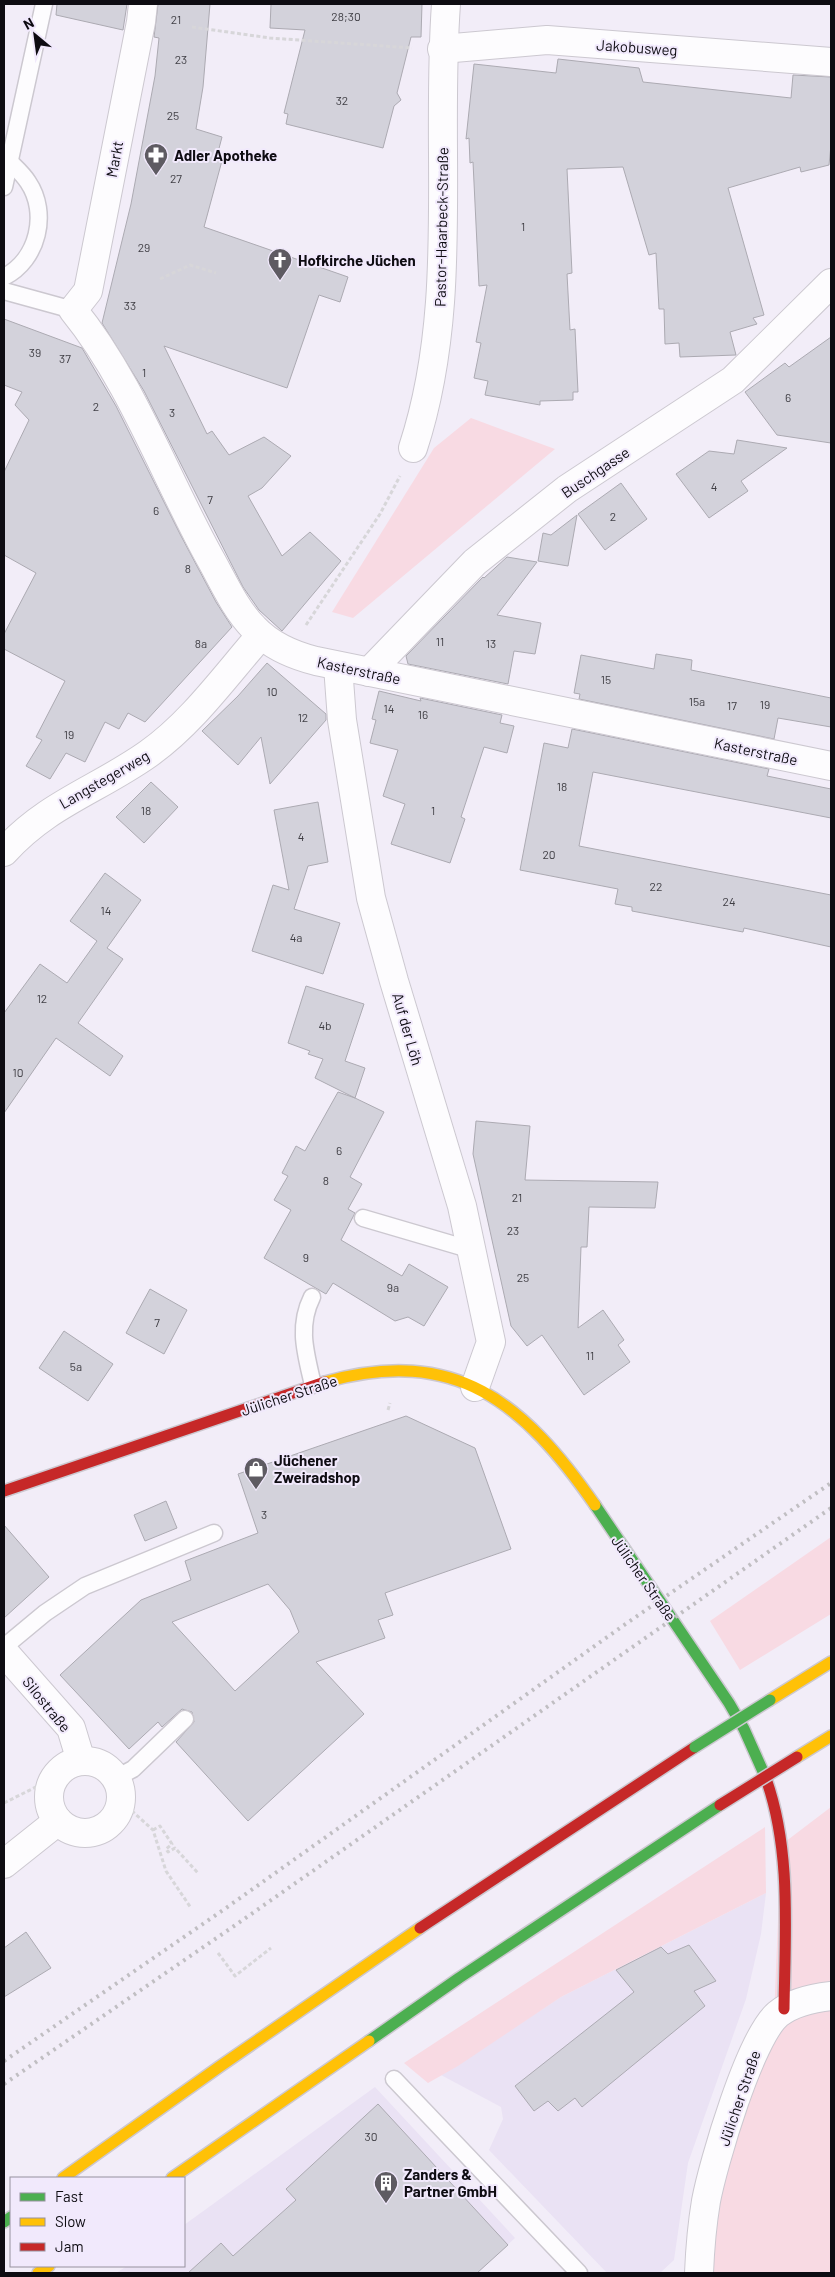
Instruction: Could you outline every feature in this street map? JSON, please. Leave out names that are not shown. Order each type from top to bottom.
[{"type":"main road","name":"Jülicher Straße","points":[[4,1491],[313,1385],[360,1374],[401,1372],[450,1378],[475,1387],[521,1416],[553,1451],[686,1639],[748,1735],[767,1784],[781,1845],[784,2010]]},
{"type":"main road","points":[[65,2177],[426,1925],[695,1747],[831,1662]]},
{"type":"main road","points":[[173,2177],[402,2017],[720,1805],[831,1736]]},
{"type":"street","name":"Markt","points":[[73,310],[88,291],[143,4]]},
{"type":"street","name":"Pastor-Haarbeck-Straße","points":[[413,448],[433,372],[441,304],[442,49],[446,4]]},
{"type":"street","name":"Jakobusweg","points":[[442,49],[547,40],[831,62]]},
{"type":"street","name":"Buschgasse","points":[[369,672],[475,562],[567,489],[733,380],[831,283]]},
{"type":"street","name":"Kasterstraße","points":[[73,310],[97,340],[118,375],[178,498],[238,607],[261,635],[286,652],[338,666],[831,766]]},
{"type":"street","name":"Langstegerweg","points":[[4,852],[41,817],[126,768],[160,745],[191,716],[261,635]]},
{"type":"street","name":"Auf der Löh","points":[[338,666],[342,720],[371,898],[423,1082],[451,1167],[472,1250],[491,1342],[475,1387]]},
{"type":"street","name":"Silostraße","points":[[4,1652],[71,1728],[81,1761]]},
{"type":"street","points":[[81,1761],[99,1763],[108,1768],[119,1790],[116,1817],[99,1830],[84,1833],[76,1832],[58,1821],[50,1807],[49,1795],[54,1778],[68,1764],[81,1761]]},
{"type":"street","points":[[4,1864],[58,1821]]},
{"type":"street","points":[[784,2010],[809,1999],[831,1996]]},
{"type":"street","name":"Jülicher Straße","points":[[699,2273],[707,2199],[737,2095],[760,2040],[774,2018],[784,2010]]},
{"type":"lane","points":[[4,187],[44,4]]},
{"type":"lane","points":[[4,276],[17,268],[31,253],[39,210],[28,182],[9,161]]},
{"type":"lane","points":[[4,291],[73,310]]},
{"type":"lane","points":[[363,1218],[472,1250]]},
{"type":"lane","points":[[312,1297],[307,1306],[302,1328],[313,1385]]},
{"type":"lane","points":[[4,1647],[45,1613],[85,1586],[214,1533]]},
{"type":"lane","points":[[119,1790],[133,1769],[185,1719]]},
{"type":"lane","points":[[394,2079],[579,2273]]},
{"type":"path","points":[[192,27],[319,42],[442,49]]},
{"type":"path","points":[[160,279],[190,265],[216,273]]},
{"type":"path","points":[[286,652],[380,514],[413,448]]},
{"type":"path","points":[[4,1803],[54,1778]]},
{"type":"path","points":[[119,1790],[153,1830],[166,1871],[191,1908]]},
{"type":"path","points":[[153,1830],[160,1826],[172,1844],[166,1849],[168,1852],[175,1848],[198,1873]]},
{"type":"path","points":[[218,1953],[235,1976],[270,1948]]},
{"type":"shaded area","points":[[471,418],[555,449],[353,618],[332,612],[434,448]]},
{"type":"shaded area","points":[[831,1537],[831,1614],[740,1670],[710,1621]]},
{"type":"shaded area","points":[[831,1807],[831,2273],[699,2273],[700,2258],[774,2018],[781,1845]]},
{"type":"shaded area","points":[[765,1827],[766,1893],[561,1997],[458,2066],[428,2083],[404,2063]]},
{"type":"shaded area","points":[[766,1893],[761,1934],[746,1999],[688,2163],[674,2260],[660,2273],[607,2273],[489,2150],[503,2119],[501,2107],[441,2075],[561,1997]]},
{"type":"shaded area","points":[[375,2087],[515,2238],[478,2273],[116,2273],[125,2267],[185,2267],[185,2224]]},
{"type":"building","points":[[57,4],[127,4],[123,30],[56,15]]},
{"type":"building","points":[[158,4],[210,4],[203,87],[196,129],[222,137],[217,156],[223,157],[204,227],[348,277],[340,302],[319,295],[287,388],[164,346],[207,434],[212,431],[229,455],[264,437],[291,456],[262,488],[248,496],[282,556],[310,532],[341,561],[282,631],[259,610],[243,587],[144,391],[102,323],[131,204],[155,76],[159,38],[154,37]]},
{"type":"building","points":[[271,4],[422,4],[421,37],[411,37],[397,93],[401,100],[394,106],[383,148],[286,124],[288,114],[284,113],[305,30],[270,28]]},
{"type":"building","points":[[558,59],[639,68],[643,82],[791,98],[793,75],[831,77],[831,145],[829,165],[801,172],[800,167],[728,188],[764,315],[753,318],[757,324],[730,332],[736,355],[680,357],[679,343],[665,344],[664,309],[659,309],[656,253],[649,255],[623,167],[567,169],[572,273],[567,274],[570,330],[575,329],[578,392],[573,392],[573,400],[540,401],[540,405],[485,395],[488,381],[474,378],[481,343],[476,342],[487,285],[479,286],[473,162],[470,163],[469,138],[466,139],[474,64],[556,73]]},
{"type":"building","points":[[4,319],[82,348],[116,406],[180,534],[216,602],[232,627],[145,722],[128,713],[119,729],[105,722],[85,762],[66,753],[50,779],[26,766],[42,740],[36,737],[65,681],[4,649],[4,634],[36,573],[4,555],[4,472],[29,420],[15,405],[22,392],[4,385]]},
{"type":"building","points":[[831,337],[831,443],[777,435],[745,392],[785,363],[789,367]]},
{"type":"building","points":[[737,440],[787,448],[741,481],[748,491],[709,518],[676,474],[709,451],[734,454]]},
{"type":"building","points":[[621,483],[647,519],[605,550],[578,514]]},
{"type":"building","points":[[577,515],[568,566],[538,561],[543,533],[551,535]]},
{"type":"building","points":[[507,557],[537,562],[497,615],[541,623],[535,654],[514,651],[508,684],[408,664],[406,656],[483,577]]},
{"type":"building","points":[[656,654],[692,660],[691,670],[831,698],[831,727],[778,718],[774,739],[579,699],[580,694],[574,693],[581,655],[654,669]]},
{"type":"building","points":[[267,663],[326,714],[326,720],[270,784],[261,737],[238,765],[202,731],[238,696]]},
{"type":"building","points":[[379,691],[421,701],[420,698],[502,715],[500,723],[514,726],[507,753],[484,747],[461,817],[465,819],[450,863],[391,844],[405,804],[383,796],[398,750],[370,743],[376,720],[372,719]]},
{"type":"building","points":[[572,729],[769,769],[767,776],[831,789],[831,818],[593,772],[579,846],[831,895],[831,947],[744,928],[743,932],[632,911],[632,907],[615,904],[618,889],[520,870],[544,743],[568,748]]},
{"type":"building","points":[[151,782],[178,807],[144,843],[116,817]]},
{"type":"building","points":[[318,802],[328,862],[308,866],[294,909],[340,923],[323,974],[252,951],[273,885],[289,890],[274,810]]},
{"type":"building","points":[[105,873],[141,900],[107,948],[123,959],[78,1023],[123,1056],[110,1076],[56,1038],[4,1113],[4,1013],[40,964],[67,983],[97,941],[70,921]]},
{"type":"building","points":[[306,986],[364,1004],[345,1061],[365,1068],[355,1098],[315,1078],[323,1059],[308,1054],[310,1051],[288,1043]]},
{"type":"building","points":[[338,1092],[384,1112],[350,1177],[362,1184],[348,1209],[355,1213],[341,1240],[402,1276],[409,1264],[448,1287],[424,1326],[408,1317],[395,1321],[333,1283],[326,1294],[264,1258],[291,1210],[274,1200],[288,1176],[282,1173],[296,1146],[305,1151]]},
{"type":"building","points":[[476,1121],[530,1126],[525,1180],[658,1182],[655,1208],[589,1207],[587,1247],[581,1247],[578,1328],[603,1310],[624,1340],[618,1345],[630,1362],[584,1395],[542,1335],[527,1346],[511,1326],[473,1154]]},
{"type":"building","points":[[150,1289],[187,1310],[164,1354],[126,1333]]},
{"type":"building","points":[[64,1331],[113,1364],[88,1401],[39,1368]]},
{"type":"building","points":[[406,1416],[475,1448],[511,1549],[385,1593],[393,1615],[378,1620],[385,1638],[316,1662],[364,1714],[248,1821],[176,1742],[194,1722],[192,1712],[182,1709],[162,1727],[158,1722],[129,1749],[60,1675],[141,1600],[191,1580],[185,1561],[258,1533],[238,1474]],"holes":[[[268,1584],[290,1610],[299,1632],[235,1691],[172,1622]]]},
{"type":"building","points":[[166,1501],[177,1528],[145,1541],[134,1515]]},
{"type":"building","points":[[4,1525],[49,1577],[4,1618]]},
{"type":"building","points":[[26,1932],[51,1968],[4,1997],[4,1948]]},
{"type":"building","points":[[689,1945],[716,1981],[694,1991],[705,2006],[582,2107],[575,2098],[558,2111],[548,2101],[534,2111],[515,2086],[634,1992],[616,1970],[661,1947],[668,1954]]},
{"type":"building","points":[[378,2104],[508,2245],[477,2273],[188,2273],[221,2243],[233,2256],[296,2200],[286,2189]]},
{"type":"railway","points":[[4,2061],[226,1908],[627,1623],[831,1483]]},
{"type":"railway","points":[[4,2084],[237,1924],[831,1508]]},
{"type":"traffic: fast","points":[[595,1505],[729,1703],[744,1729],[765,1776]]},
{"type":"traffic: fast","points":[[695,1747],[770,1700]]},
{"type":"traffic: fast","points":[[369,2041],[459,1978],[720,1805]]},
{"type":"traffic: fast","points":[[4,2222],[10,2218]]},
{"type":"traffic: slow","points":[[325,1382],[371,1372],[412,1371],[449,1378],[482,1391],[513,1412],[541,1438],[568,1469],[595,1505]]},
{"type":"traffic: slow","points":[[770,1700],[831,1662]]},
{"type":"traffic: slow","points":[[797,1757],[831,1736]]},
{"type":"traffic: slow","points":[[64,2177],[420,1928]]},
{"type":"traffic: slow","points":[[173,2177],[369,2041]]},
{"type":"traffic: slow","points":[[38,2273],[47,2267]]},
{"type":"traffic: jam","points":[[4,1491],[325,1382]]},
{"type":"traffic: jam","points":[[420,1928],[695,1747]]},
{"type":"traffic: jam","points":[[720,1805],[797,1757]]},
{"type":"traffic: jam","points":[[765,1776],[774,1804],[783,1862],[786,1921],[784,2009]]},
{"type":"place","name":"Adler Apotheke","points":[[156,176]]},
{"type":"place","name":"Hofkirche Jüchen","points":[[280,281]]},
{"type":"place","name":"Jüchener Zweiradshop","points":[[256,1490]]},
{"type":"place","name":"Zanders & Partner GmbH","points":[[386,2204]]}]
